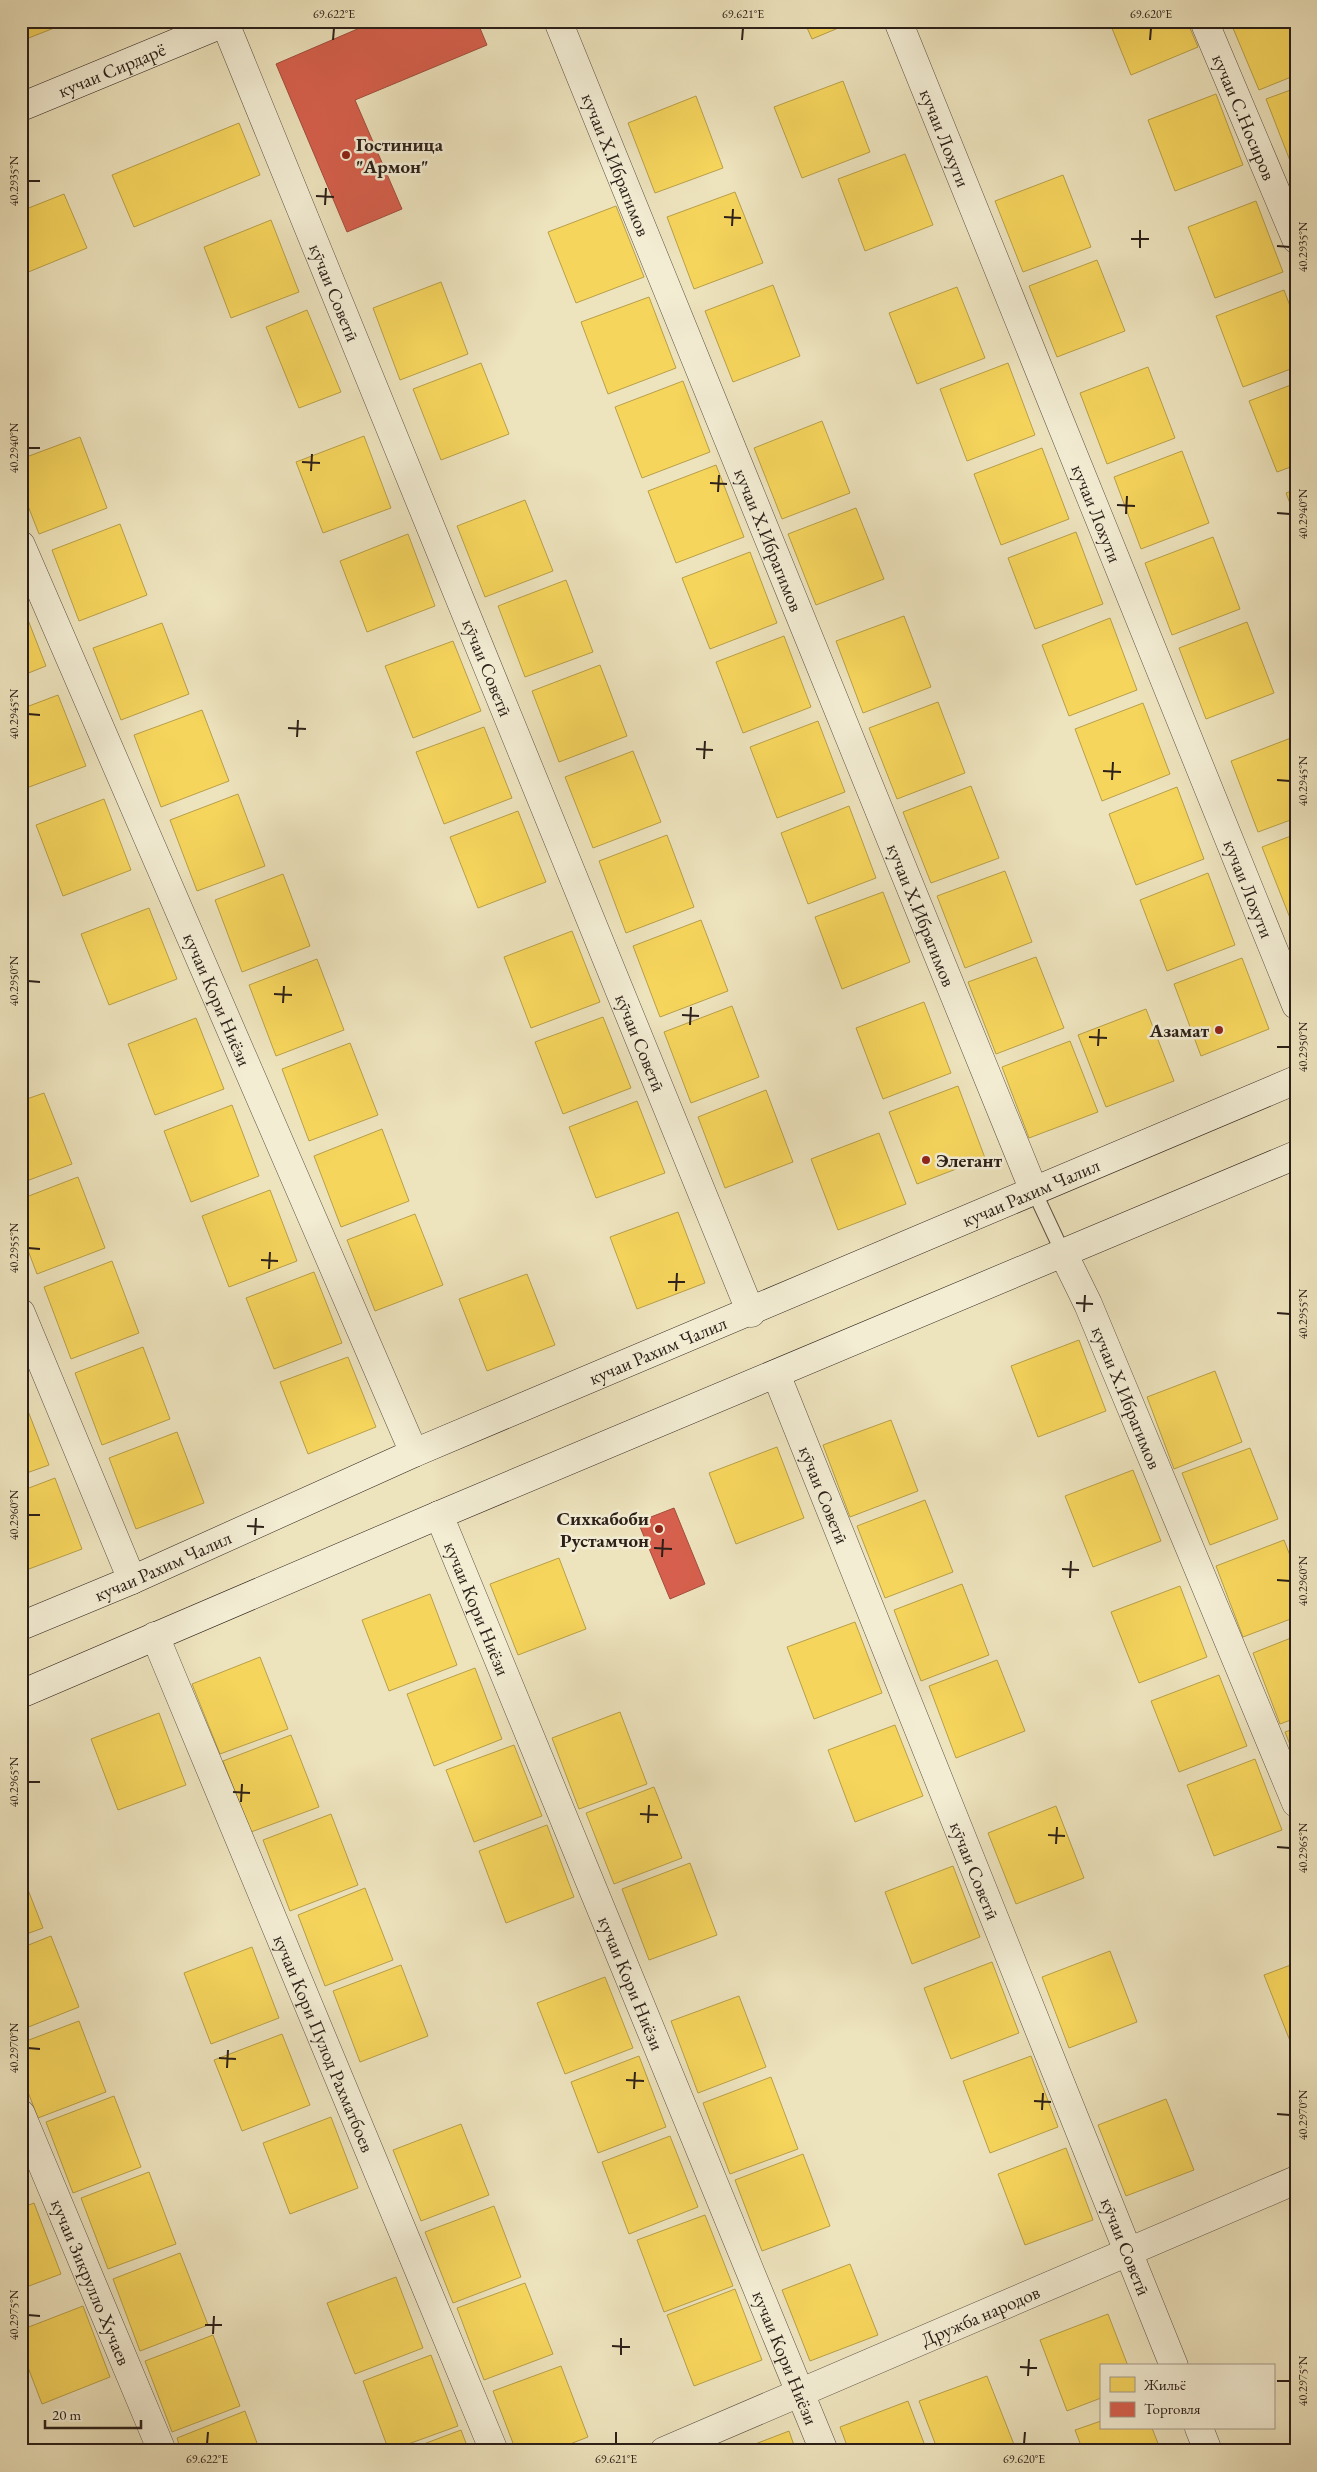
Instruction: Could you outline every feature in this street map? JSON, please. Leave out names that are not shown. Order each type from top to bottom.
[{"type":"street","name":"кучаи Х.Ибрагимов","points":[[558,21],[1034,1191]]},
{"type":"street","name":"кучаи Лохути","points":[[898,21],[1296,1005]]},
{"type":"street","name":"кучаи С.Носиров","points":[[1204,21],[1296,239]]},
{"type":"street","name":"кучаи Сирдарё","points":[[21,107],[227,22]]},
{"type":"street","name":"кӯчаи Советӣ","points":[[227,22],[751,1313]]},
{"type":"street","name":"кучаи Кори Ниёзи","points":[[21,545],[414,1453]]},
{"type":"street","name":"кучаи Рахим Чалил","points":[[21,1626],[132,1580],[414,1453],[751,1313],[1296,1080]]},
{"type":"street","points":[[21,1694],[439,1515],[1296,1155]]},
{"type":"street","name":"кучаи Х.Ибрагимов","points":[[1063,1253],[1092,1313],[1296,1803]]},
{"type":"street","points":[[21,1313],[132,1580]]},
{"type":"street","name":"кӯчаи Советӣ","points":[[776,1374],[1173,2364]]},
{"type":"street","name":"кучаи Кори Ниёзи","points":[[439,1515],[824,2451]]},
{"type":"street","name":"кучаи Кори Пулод Рахматбоев","points":[[155,1636],[494,2451]]},
{"type":"street","name":"кучаи Зикрулло Хучаев","points":[[21,2114],[162,2451]]},
{"type":"street","name":"Дружба народов","points":[[664,2451],[1296,2180]]},
{"type":"street","points":[[1200,2430],[1208,2451]]},
{"type":"lane","name":"кучаи Х.Ибрагимов","points":[[1034,1191],[1063,1253]]},
{"type":"building: Жильё","points":[[21,21],[72,21],[21,41]]},
{"type":"building: Жильё","points":[[804,21],[855,21],[812,39]]},
{"type":"building: Жильё","points":[[1109,21],[1187,21],[1198,47],[1131,75]]},
{"type":"building: Жильё","points":[[1230,21],[1296,21],[1296,75],[1259,90]]},
{"type":"building: Жильё","points":[[843,81],[870,152],[802,178],[774,107]]},
{"type":"building: Жильё","points":[[1296,88],[1296,170],[1294,171],[1266,99]]},
{"type":"building: Жильё","points":[[1216,94],[1243,165],[1175,191],[1148,120]]},
{"type":"building: Жильё","points":[[696,96],[723,168],[655,193],[628,123]]},
{"type":"building: Жильё","points":[[239,123],[260,175],[134,227],[112,175]]},
{"type":"building: Жильё","points":[[905,154],[933,225],[865,251],[838,179]]},
{"type":"building: Жильё","points":[[1063,175],[1091,247],[1023,272],[995,201]]},
{"type":"building: Жильё","points":[[735,192],[763,263],[694,289],[667,217]]},
{"type":"building: Жильё","points":[[64,194],[87,248],[21,275],[21,211]]},
{"type":"building: Жильё","points":[[1256,201],[1283,272],[1215,298],[1188,227]]},
{"type":"building: Жильё","points":[[616,206],[644,277],[576,303],[548,232]]},
{"type":"building: Жильё","points":[[271,220],[299,292],[231,318],[204,247]]},
{"type":"building: Жильё","points":[[1097,260],[1125,331],[1057,357],[1029,286]]},
{"type":"building: Жильё","points":[[441,282],[468,354],[400,380],[373,308]]},
{"type":"building: Жильё","points":[[773,285],[800,356],[733,382],[705,311]]},
{"type":"building: Жильё","points":[[957,287],[985,358],[917,384],[889,313]]},
{"type":"building: Жильё","points":[[1284,290],[1296,322],[1296,367],[1243,387],[1216,316]]},
{"type":"building: Жильё","points":[[649,297],[676,368],[608,394],[581,322]]},
{"type":"building: Жильё","points":[[307,310],[341,392],[299,408],[266,327]]},
{"type":"building: Жильё","points":[[481,363],[509,434],[441,460],[413,389]]},
{"type":"building: Жильё","points":[[1008,363],[1035,435],[967,461],[940,389]]},
{"type":"building: Жильё","points":[[1148,367],[1175,438],[1107,464],[1080,393]]},
{"type":"building: Жильё","points":[[683,381],[710,452],[642,478],[615,407]]},
{"type":"building: Жильё","points":[[1296,383],[1296,465],[1277,472],[1249,401]]},
{"type":"building: Жильё","points":[[822,421],[850,493],[782,519],[754,448]]},
{"type":"building: Жильё","points":[[364,436],[391,508],[323,533],[296,462]]},
{"type":"building: Жильё","points":[[80,437],[107,508],[39,534],[21,488],[21,459]]},
{"type":"building: Жильё","points":[[1042,448],[1069,519],[1001,545],[974,474]]},
{"type":"building: Жильё","points":[[1182,451],[1209,523],[1141,549],[1114,477]]},
{"type":"building: Жильё","points":[[716,465],[744,537],[676,563],[648,491]]},
{"type":"building: Жильё","points":[[1296,489],[1296,519],[1286,493]]},
{"type":"building: Жильё","points":[[525,500],[553,571],[485,597],[457,526]]},
{"type":"building: Жильё","points":[[856,508],[884,579],[816,605],[788,534]]},
{"type":"building: Жильё","points":[[120,524],[147,595],[79,621],[52,550]]},
{"type":"building: Жильё","points":[[1076,532],[1103,604],[1035,629],[1008,558]]},
{"type":"building: Жильё","points":[[408,534],[435,606],[367,632],[340,561]]},
{"type":"building: Жильё","points":[[1213,537],[1240,609],[1172,635],[1145,563]]},
{"type":"building: Жильё","points":[[750,552],[777,623],[710,649],[682,578]]},
{"type":"building: Жильё","points":[[566,580],[593,652],[525,677],[498,606]]},
{"type":"building: Жильё","points":[[21,602],[46,666],[21,676]]},
{"type":"building: Жильё","points":[[904,616],[931,687],[863,713],[836,641]]},
{"type":"building: Жильё","points":[[1110,618],[1137,690],[1069,716],[1042,645]]},
{"type":"building: Жильё","points":[[1247,622],[1274,693],[1206,719],[1179,648]]},
{"type":"building: Жильё","points":[[162,623],[189,694],[121,720],[93,648]]},
{"type":"building: Жильё","points":[[784,636],[811,707],[743,733],[716,662]]},
{"type":"building: Жильё","points":[[453,641],[481,711],[413,738],[385,666]]},
{"type":"building: Жильё","points":[[600,665],[627,736],[559,762],[532,691]]},
{"type":"building: Жильё","points":[[58,695],[86,766],[21,790],[21,709]]},
{"type":"building: Жильё","points":[[938,702],[965,773],[897,799],[869,728]]},
{"type":"building: Жильё","points":[[1143,703],[1170,774],[1102,801],[1075,729]]},
{"type":"building: Жильё","points":[[202,710],[229,781],[161,807],[134,735]]},
{"type":"building: Жильё","points":[[818,721],[845,792],[777,818],[750,747]]},
{"type":"building: Жильё","points":[[484,727],[512,798],[444,824],[416,752]]},
{"type":"building: Жильё","points":[[1296,736],[1296,818],[1258,832],[1231,761]]},
{"type":"building: Жильё","points":[[633,751],[661,822],[593,848],[565,777]]},
{"type":"building: Жильё","points":[[971,786],[999,858],[931,883],[903,812]]},
{"type":"building: Жильё","points":[[1177,787],[1204,859],[1136,885],[1109,814]]},
{"type":"building: Жильё","points":[[238,794],[265,866],[197,891],[170,820]]},
{"type":"building: Жильё","points":[[104,799],[131,870],[63,896],[36,825]]},
{"type":"building: Жильё","points":[[849,806],[876,878],[808,904],[781,833]]},
{"type":"building: Жильё","points":[[518,811],[546,882],[478,908],[450,837]]},
{"type":"building: Жильё","points":[[1296,834],[1296,916],[1290,918],[1262,847]]},
{"type":"building: Жильё","points":[[667,835],[694,907],[626,933],[599,861]]},
{"type":"building: Жильё","points":[[1005,871],[1032,942],[965,968],[937,896]]},
{"type":"building: Жильё","points":[[1208,873],[1235,945],[1167,971],[1140,900]]},
{"type":"building: Жильё","points":[[283,874],[310,946],[242,972],[215,900]]},
{"type":"building: Жильё","points":[[883,892],[910,962],[842,989],[815,917]]},
{"type":"building: Жильё","points":[[149,908],[177,979],[109,1005],[81,934]]},
{"type":"building: Жильё","points":[[701,920],[728,991],[660,1017],[633,946]]},
{"type":"building: Жильё","points":[[572,931],[600,1002],[531,1028],[504,957]]},
{"type":"building: Жильё","points":[[1036,957],[1064,1028],[996,1054],[968,982]]},
{"type":"building: Жильё","points":[[1242,958],[1269,1029],[1201,1056],[1174,984]]},
{"type":"building: Жильё","points":[[317,959],[344,1030],[276,1056],[249,985]]},
{"type":"building: Жильё","points":[[924,1002],[951,1073],[883,1099],[856,1028]]},
{"type":"building: Жильё","points":[[732,1006],[759,1077],[691,1103],[664,1032]]},
{"type":"building: Жильё","points":[[1146,1009],[1174,1081],[1106,1107],[1078,1035]]},
{"type":"building: Жильё","points":[[603,1017],[631,1088],[563,1114],[535,1042]]},
{"type":"building: Жильё","points":[[196,1018],[224,1089],[155,1115],[128,1044]]},
{"type":"building: Жильё","points":[[1070,1041],[1098,1112],[1029,1138],[1002,1067]]},
{"type":"building: Жильё","points":[[350,1043],[378,1115],[309,1141],[282,1069]]},
{"type":"building: Жильё","points":[[21,1070],[26,1084],[21,1086]]},
{"type":"building: Жильё","points":[[958,1086],[985,1158],[917,1184],[889,1112]]},
{"type":"building: Жильё","points":[[766,1090],[793,1162],[725,1188],[698,1117]]},
{"type":"building: Жильё","points":[[44,1093],[72,1164],[21,1183],[21,1101]]},
{"type":"building: Жильё","points":[[637,1101],[665,1173],[596,1198],[569,1127]]},
{"type":"building: Жильё","points":[[232,1105],[259,1176],[191,1202],[164,1131]]},
{"type":"building: Жильё","points":[[382,1129],[409,1201],[341,1227],[314,1156]]},
{"type":"building: Жильё","points":[[879,1133],[906,1204],[838,1230],[811,1159]]},
{"type":"building: Жильё","points":[[78,1177],[105,1248],[37,1274],[21,1232],[21,1199]]},
{"type":"building: Жильё","points":[[270,1190],[297,1261],[229,1287],[202,1216]]},
{"type":"building: Жильё","points":[[678,1212],[705,1283],[637,1309],[610,1237]]},
{"type":"building: Жильё","points":[[415,1214],[443,1285],[375,1311],[347,1240]]},
{"type":"building: Жильё","points":[[112,1261],[139,1333],[71,1359],[44,1287]]},
{"type":"building: Жильё","points":[[314,1272],[342,1343],[274,1369],[246,1298]]},
{"type":"building: Жильё","points":[[527,1274],[555,1345],[487,1371],[459,1299]]},
{"type":"building: Жильё","points":[[1079,1340],[1106,1411],[1038,1437],[1011,1366]]},
{"type":"building: Жильё","points":[[143,1347],[170,1419],[102,1445],[75,1373]]},
{"type":"building: Жильё","points":[[348,1357],[376,1427],[308,1454],[280,1382]]},
{"type":"building: Жильё","points":[[1215,1371],[1242,1442],[1174,1469],[1147,1397]]},
{"type":"building: Жильё","points":[[21,1393],[49,1465],[21,1475]]},
{"type":"building: Жильё","points":[[891,1420],[918,1491],[850,1517],[823,1445]]},
{"type":"building: Жильё","points":[[177,1432],[204,1503],[136,1529],[109,1458]]},
{"type":"building: Жильё","points":[[777,1447],[804,1518],[736,1544],[709,1473]]},
{"type":"building: Жильё","points":[[1250,1448],[1278,1519],[1210,1545],[1182,1473]]},
{"type":"building: Жильё","points":[[1133,1470],[1161,1541],[1093,1567],[1065,1496]]},
{"type":"building: Жильё","points":[[55,1478],[82,1549],[21,1572],[21,1491]]},
{"type":"building: Жильё","points":[[925,1500],[953,1572],[885,1598],[857,1526]]},
{"type":"building: Жильё","points":[[1284,1540],[1296,1571],[1296,1617],[1243,1637],[1216,1566]]},
{"type":"building: Жильё","points":[[559,1558],[586,1629],[518,1655],[490,1584]]},
{"type":"building: Жильё","points":[[962,1584],[989,1655],[921,1681],[894,1610]]},
{"type":"building: Жильё","points":[[1180,1586],[1207,1657],[1139,1683],[1111,1612]]},
{"type":"building: Жильё","points":[[430,1594],[457,1665],[389,1691],[362,1620]]},
{"type":"building: Жильё","points":[[855,1622],[882,1693],[814,1719],[787,1647]]},
{"type":"building: Жильё","points":[[1296,1636],[1296,1718],[1280,1724],[1253,1653]]},
{"type":"building: Жильё","points":[[260,1657],[288,1729],[220,1754],[192,1684]]},
{"type":"building: Жильё","points":[[997,1660],[1025,1731],[956,1758],[929,1686]]},
{"type":"building: Жильё","points":[[475,1668],[502,1739],[434,1766],[407,1694]]},
{"type":"building: Жильё","points":[[1219,1675],[1247,1746],[1179,1772],[1151,1701]]},
{"type":"building: Жильё","points":[[620,1712],[647,1784],[579,1809],[552,1738]]},
{"type":"building: Жильё","points":[[159,1713],[186,1785],[118,1810],[91,1739]]},
{"type":"building: Жильё","points":[[895,1725],[923,1796],[855,1822],[828,1750]]},
{"type":"building: Жильё","points":[[1296,1728],[1296,1760],[1285,1732]]},
{"type":"building: Жильё","points":[[291,1735],[319,1807],[251,1832],[223,1761]]},
{"type":"building: Жильё","points":[[514,1745],[542,1816],[474,1842],[446,1770]]},
{"type":"building: Жильё","points":[[1255,1759],[1282,1830],[1214,1856],[1187,1785]]},
{"type":"building: Жильё","points":[[654,1787],[682,1858],[614,1884],[586,1813]]},
{"type":"building: Жильё","points":[[1056,1806],[1084,1878],[1016,1904],[988,1833]]},
{"type":"building: Жильё","points":[[331,1814],[358,1885],[290,1911],[263,1840]]},
{"type":"building: Жильё","points":[[547,1825],[574,1897],[506,1923],[479,1851]]},
{"type":"building: Жильё","points":[[690,1863],[717,1935],[649,1960],[622,1889]]},
{"type":"building: Жильё","points":[[953,1866],[980,1937],[912,1964],[885,1892]]},
{"type":"building: Жильё","points":[[21,1872],[43,1928],[21,1936]]},
{"type":"building: Жильё","points":[[365,1888],[393,1960],[325,1986],[298,1915]]},
{"type":"building: Жильё","points":[[51,1936],[79,2007],[21,2030],[21,1948]]},
{"type":"building: Жильё","points":[[252,1947],[279,2018],[211,2044],[184,1973]]},
{"type":"building: Жильё","points":[[1110,1951],[1137,2022],[1069,2048],[1042,1977]]},
{"type":"building: Жильё","points":[[992,1962],[1019,2033],[951,2059],[924,1988]]},
{"type":"building: Жильё","points":[[1296,1963],[1296,2045],[1292,2046],[1264,1975]]},
{"type":"building: Жильё","points":[[401,1965],[428,2036],[360,2062],[333,1991]]},
{"type":"building: Жильё","points":[[605,1977],[633,2048],[565,2074],[537,2003]]},
{"type":"building: Жильё","points":[[739,1996],[766,2067],[698,2093],[671,2021]]},
{"type":"building: Жильё","points":[[79,2021],[106,2092],[38,2118],[21,2074],[21,2043]]},
{"type":"building: Жильё","points":[[282,2034],[310,2105],[242,2131],[214,2060]]},
{"type":"building: Жильё","points":[[639,2056],[666,2127],[598,2153],[571,2082]]},
{"type":"building: Жильё","points":[[1031,2056],[1058,2127],[990,2153],[963,2081]]},
{"type":"building: Жильё","points":[[771,2077],[798,2149],[730,2174],[703,2103]]},
{"type":"building: Жильё","points":[[114,2096],[141,2167],[73,2193],[46,2122]]},
{"type":"building: Жильё","points":[[1166,2099],[1194,2170],[1126,2196],[1098,2125]]},
{"type":"building: Жильё","points":[[331,2117],[358,2188],[290,2214],[263,2143]]},
{"type":"building: Жильё","points":[[461,2124],[489,2195],[421,2221],[393,2150]]},
{"type":"building: Жильё","points":[[670,2136],[698,2207],[629,2234],[602,2162]]},
{"type":"building: Жильё","points":[[1066,2148],[1093,2220],[1025,2245],[998,2174]]},
{"type":"building: Жильё","points":[[803,2154],[830,2226],[762,2251],[735,2180]]},
{"type":"building: Жильё","points":[[149,2172],[176,2244],[108,2269],[81,2198]]},
{"type":"building: Жильё","points":[[34,2203],[61,2274],[21,2289],[21,2208]]},
{"type":"building: Жильё","points":[[494,2206],[521,2277],[453,2303],[425,2232]]},
{"type":"building: Жильё","points":[[705,2215],[733,2286],[664,2312],[637,2240]]},
{"type":"building: Жильё","points":[[180,2253],[208,2325],[140,2351],[113,2279]]},
{"type":"building: Жильё","points":[[850,2264],[878,2335],[810,2361],[782,2290]]},
{"type":"building: Жильё","points":[[396,2277],[423,2348],[355,2374],[327,2303]]},
{"type":"building: Жильё","points":[[525,2283],[553,2354],[484,2380],[457,2308]]},
{"type":"building: Жильё","points":[[735,2289],[762,2360],[694,2386],[667,2315]]},
{"type":"building: Жильё","points":[[83,2306],[110,2377],[42,2404],[21,2349],[21,2330]]},
{"type":"building: Жильё","points":[[1108,2314],[1127,2364],[1100,2364],[1100,2398],[1067,2411],[1040,2340]]},
{"type":"building: Жильё","points":[[213,2335],[240,2406],[172,2432],[145,2361]]},
{"type":"building: Жильё","points":[[431,2355],[458,2426],[389,2451],[363,2381]]},
{"type":"building: Жильё","points":[[561,2366],[588,2437],[552,2451],[516,2451],[493,2391]]},
{"type":"building: Жильё","points":[[987,2376],[1015,2447],[1005,2451],[938,2451],[919,2401]]},
{"type":"building: Жильё","points":[[908,2401],[927,2451],[849,2451],[840,2427]]},
{"type":"building: Жильё","points":[[245,2411],[260,2451],[181,2451],[177,2438]]},
{"type":"building: Жильё","points":[[1100,2421],[1100,2430],[1153,2430],[1161,2451],[1083,2451],[1075,2430]]},
{"type":"building: Жильё","points":[[461,2430],[469,2451],[405,2451]]},
{"type":"building: Жильё","points":[[789,2431],[796,2451],[737,2451]]},
{"type":"building: Торговля","name":"Гостиница \"Армон\"","points":[[376,21],[477,21],[487,45],[355,100],[402,209],[347,232],[276,64]]},
{"type":"building: Торговля","points":[[674,1508],[705,1584],[670,1599],[638,1522]]},
{"type":"place","name":"Гостиница \"Армон\"","points":[[346,155]]},
{"type":"place","name":"Азамат","points":[[1219,1030]]},
{"type":"place","name":"Элегант","points":[[926,1160]]},
{"type":"place","name":"Сихкабоби Рустамчон","points":[[659,1529]]}]
